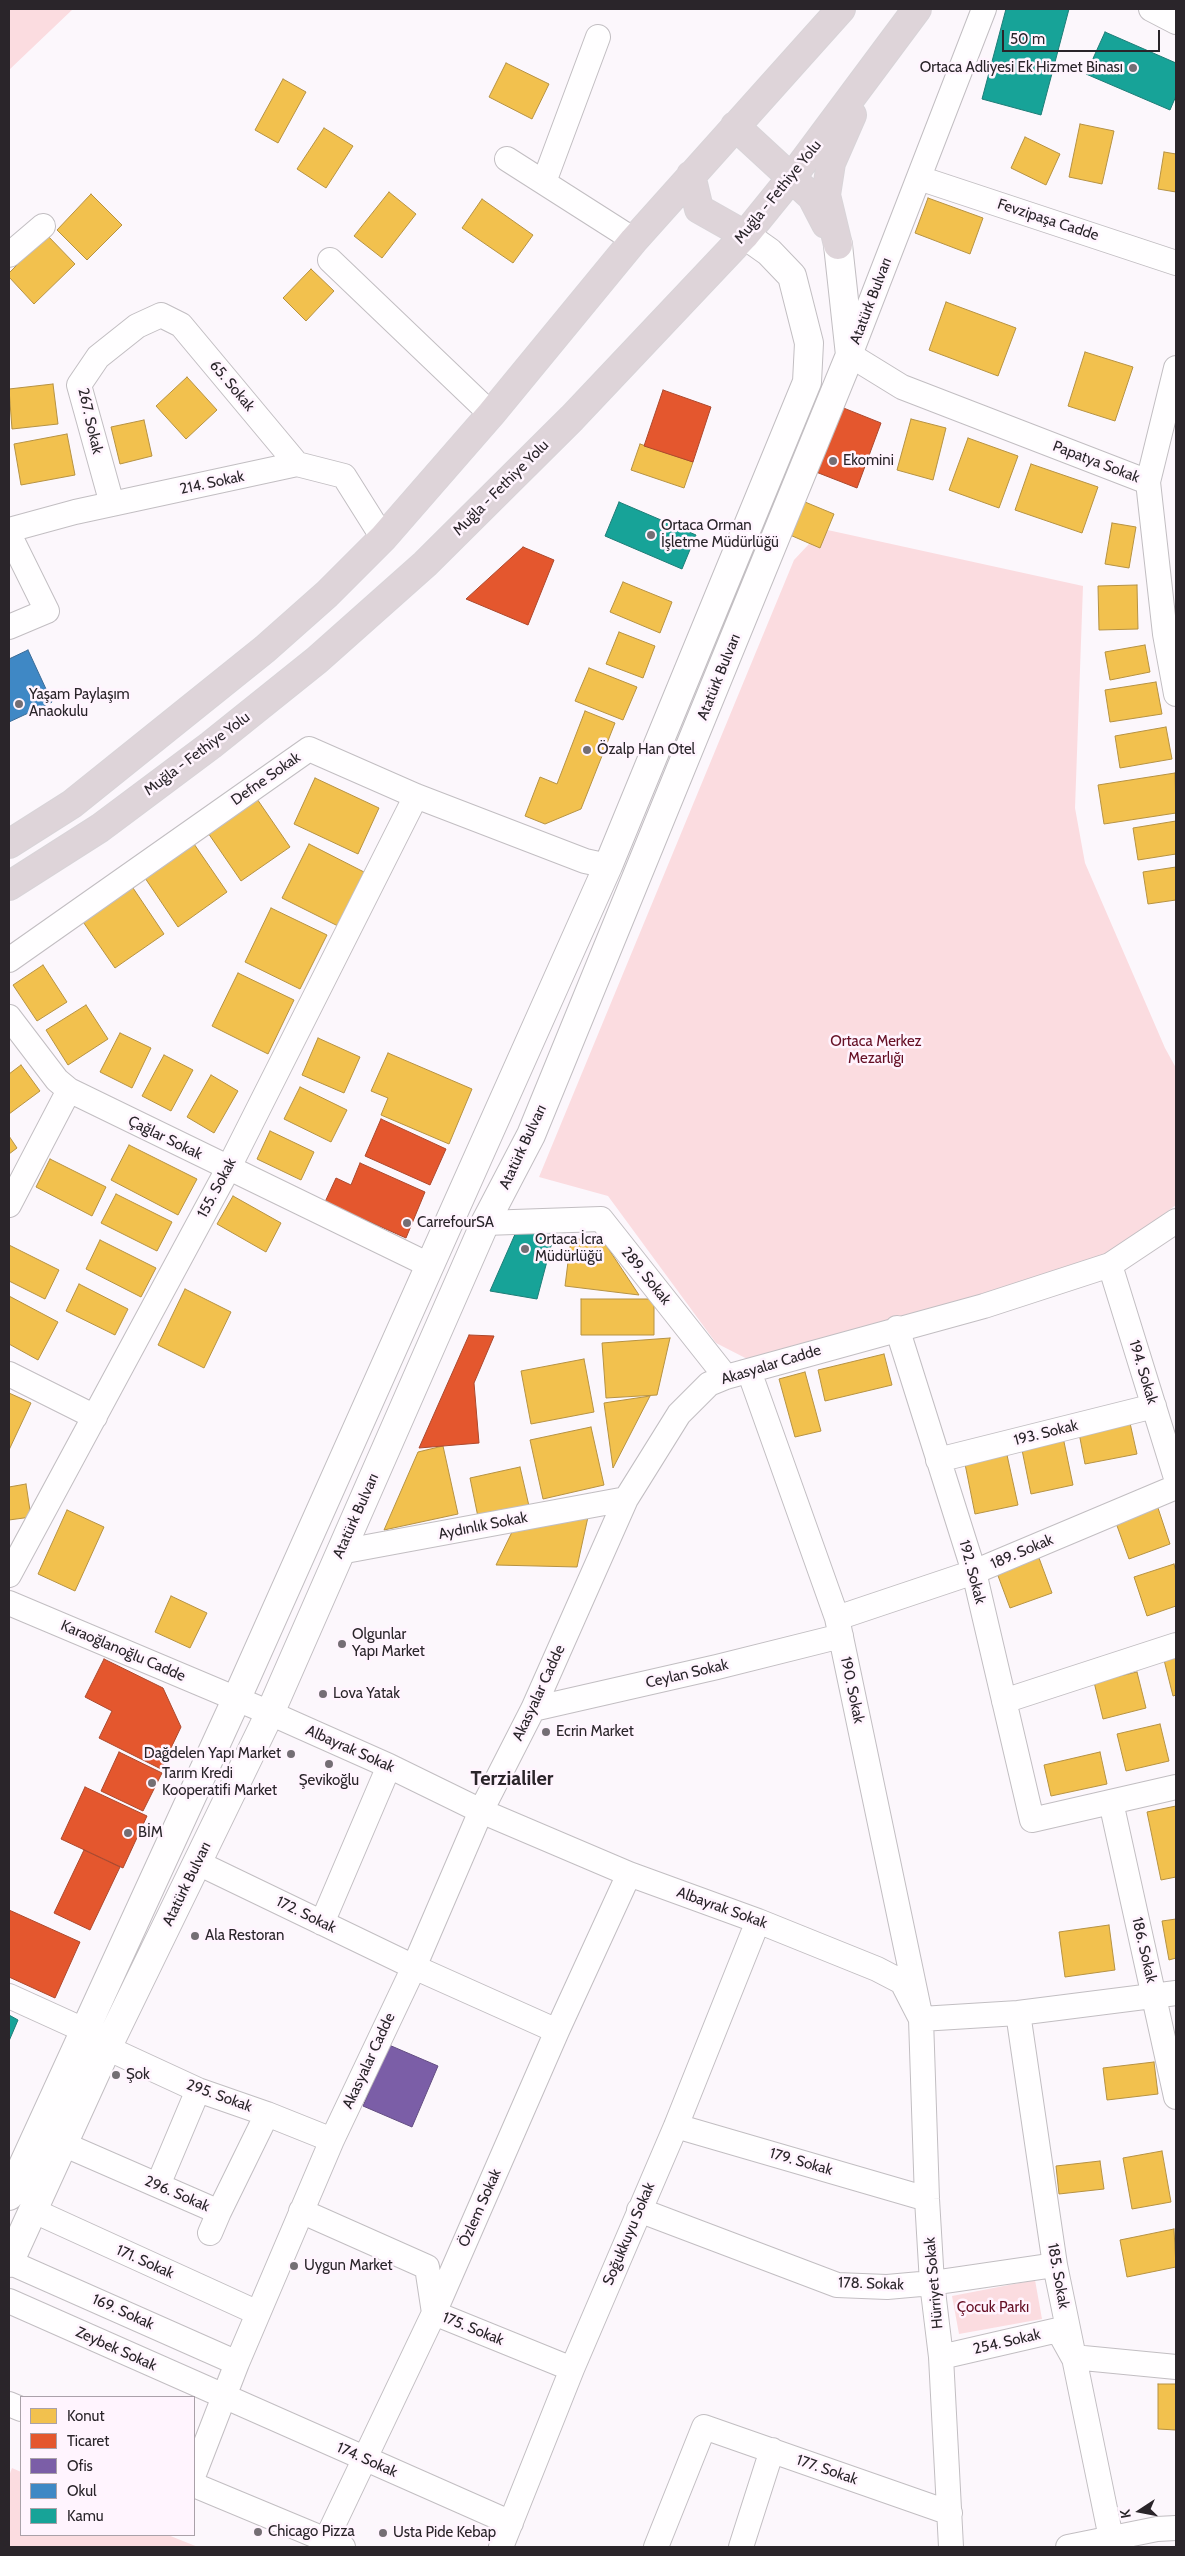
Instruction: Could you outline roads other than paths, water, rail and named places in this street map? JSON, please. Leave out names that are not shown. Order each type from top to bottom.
[{"type":"highway","points":[[9,844],[72,804],[266,649],[327,594],[383,538],[491,414],[634,240],[841,9]]},
{"type":"highway","name":"Muğla - Fethiye Yolu","points":[[9,886],[100,828],[211,745],[317,660],[425,564],[572,418],[745,235],[792,177],[917,9]]},
{"type":"highway","points":[[838,245],[826,195],[831,163],[869,74]]},
{"type":"highway","points":[[736,126],[812,197],[838,245]]},
{"type":"highway","points":[[691,175],[698,209],[745,235]]},
{"type":"main road","name":"Atatürk Bulvarı","points":[[9,2196],[236,1700],[608,866],[806,382],[809,343],[792,276],[769,252],[745,235]]},
{"type":"main road","points":[[838,245],[850,355]]},
{"type":"main road","name":"Atatürk Bulvarı","points":[[9,2262],[107,2048],[270,1713],[486,1223],[531,1135],[850,355]]},
{"type":"street","name":"Atatürk Bulvarı","points":[[850,355],[984,9]]},
{"type":"street","points":[[1151,9],[1176,22]]},
{"type":"street","points":[[544,182],[598,37]]},
{"type":"street","points":[[507,159],[634,240]]},
{"type":"street","name":"Fevzipaşa Cadde","points":[[919,178],[1176,263]]},
{"type":"street","points":[[9,255],[43,226]]},
{"type":"street","points":[[330,260],[491,414]]},
{"type":"street","name":"65. Sokak","points":[[161,315],[181,325],[297,464]]},
{"type":"street","name":"267. Sokak","points":[[112,504],[78,385],[98,356],[138,326],[161,315]]},
{"type":"street","name":"Papatya Sokak","points":[[850,355],[902,387],[1148,482],[1166,634],[1176,694]]},
{"type":"street","points":[[1148,482],[1176,368]]},
{"type":"street","name":"214. Sokak","points":[[9,530],[112,504],[297,464],[344,476],[383,538]]},
{"type":"street","points":[[9,534],[48,611],[9,627]]},
{"type":"street","name":"Defne Sokak","points":[[9,960],[309,748],[416,796],[584,862],[608,866]]},
{"type":"street","name":"155. Sokak","points":[[9,1575],[228,1169],[416,796]]},
{"type":"street","name":"Çağlar Sokak","points":[[9,1017],[57,1080],[69,1090],[228,1169],[429,1265]]},
{"type":"street","points":[[9,1205],[69,1090]]},
{"type":"street","name":"289. Sokak","points":[[486,1223],[601,1219],[737,1374]]},
{"type":"street","name":"Akasyalar Cadde","points":[[195,2471],[237,2363],[301,2211],[332,2140],[414,1967],[481,1812],[533,1709],[626,1499],[679,1414],[709,1384],[737,1374],[897,1328],[984,1306],[1110,1265],[1176,1221]]},
{"type":"street","name":"194. Sokak","points":[[1110,1265],[1176,1478]]},
{"type":"street","name":"192. Sokak","points":[[897,1328],[974,1572],[1032,1820],[1112,1802]]},
{"type":"street","points":[[9,1374],[94,1417]]},
{"type":"street","name":"190. Sokak","points":[[737,1374],[839,1627],[921,2018]]},
{"type":"street","name":"193. Sokak","points":[[938,1460],[1154,1406]]},
{"type":"street","name":"189. Sokak","points":[[839,1627],[1176,1487]]},
{"type":"street","name":"Aydınlık Sokak","points":[[340,1552],[626,1499]]},
{"type":"street","name":"Karaoğlanoğlu Cadde","points":[[9,1603],[270,1713]]},
{"type":"street","name":"Ceylan Sokak","points":[[533,1709],[717,1667],[839,1627]]},
{"type":"street","points":[[1004,1701],[1176,1645]]},
{"type":"street","name":"Albayrak Sokak","points":[[270,1713],[389,1766],[481,1812],[629,1874],[758,1921],[877,1969],[902,1982],[921,2018]]},
{"type":"street","points":[[322,1923],[389,1766]]},
{"type":"street","points":[[1112,1802],[1176,1787]]},
{"type":"street","name":"186. Sokak","points":[[1112,1802],[1166,1995],[1176,2097]]},
{"type":"street","name":"172. Sokak","points":[[198,1862],[414,1967],[557,2031]]},
{"type":"street","name":"Özlem Sokak","points":[[335,2544],[364,2459],[434,2313],[557,2031],[629,1874]]},
{"type":"street","name":"Soğukkuyu Sokak","points":[[501,2547],[572,2369],[676,2126],[758,1921]]},
{"type":"street","points":[[921,2018],[1018,2013],[1166,1995]]},
{"type":"street","points":[[9,1996],[86,2031]]},
{"type":"street","name":"185. Sokak","points":[[1018,2013],[1054,2265],[1111,2538]]},
{"type":"street","name":"Hürriyet Sokak","points":[[921,2018],[927,2199],[932,2283],[941,2357],[951,2547]]},
{"type":"street","name":"295. Sokak","points":[[107,2048],[198,2090],[267,2114],[332,2140]]},
{"type":"street","points":[[158,2185],[198,2090]]},
{"type":"street","name":"296. Sokak","points":[[63,2144],[158,2185],[215,2222],[267,2114]]},
{"type":"street","name":"179. Sokak","points":[[676,2126],[927,2199]]},
{"type":"street","name":"171. Sokak","points":[[32,2210],[258,2313]]},
{"type":"street","name":"178. Sokak","points":[[639,2210],[837,2285],[886,2287],[932,2283],[1054,2265]]},
{"type":"street","name":"175. Sokak","points":[[301,2211],[427,2267],[434,2313],[572,2369]]},
{"type":"street","name":"169. Sokak","points":[[9,2262],[237,2363]]},
{"type":"street","name":"Zeybek Sokak","points":[[9,2301],[224,2396]]},
{"type":"street","name":"254. Sokak","points":[[941,2357],[1058,2330],[1073,2357]]},
{"type":"street","points":[[1073,2357],[1176,2366]]},
{"type":"street","name":"174. Sokak","points":[[224,2396],[510,2523]]},
{"type":"street","name":"177. Sokak","points":[[656,2547],[704,2427],[950,2512]]},
{"type":"street","points":[[740,2547],[772,2450]]},
{"type":"street","points":[[195,2485],[335,2544]]},
{"type":"street","points":[[1068,2547],[1157,2529],[1176,2528]]},
{"type":"place","name":"Ortaca Adliyesi Ek Hizmet Binası","points":[[1133,68]]},
{"type":"place","name":"Ekomini","points":[[833,461]]},
{"type":"place","name":"Ortaca Orman İşletme Müdürlüğü","points":[[651,535]]},
{"type":"place","name":"Yaşam Paylaşım Anaokulu","points":[[19,704]]},
{"type":"place","name":"Özalp Han Otel","points":[[587,750]]},
{"type":"place","name":"CarrefourSA","points":[[407,1223]]},
{"type":"place","name":"Ortaca İcra Müdürlüğü","points":[[525,1249]]},
{"type":"place","name":"Olgunlar Yapı Market","points":[[342,1644]]},
{"type":"place","name":"Lova Yatak","points":[[323,1694]]},
{"type":"place","name":"Ecrin Market","points":[[546,1732]]},
{"type":"place","name":"Dağdelen Yapı Market","points":[[291,1754]]},
{"type":"place","name":"Şevikoğlu","points":[[329,1764]]},
{"type":"place","name":"Tarım Kredi Kooperatifi Market","points":[[152,1783]]},
{"type":"place","name":"BİM","points":[[128,1833]]},
{"type":"place","name":"Ala Restoran","points":[[195,1936]]},
{"type":"place","name":"Şok","points":[[116,2075]]},
{"type":"place","name":"Uygun Market","points":[[294,2266]]},
{"type":"place","name":"Chicago Pizza","points":[[258,2532]]},
{"type":"place","name":"Usta Pide Kebap","points":[[383,2533]]},
{"type":"district","name":"Terzialiler","points":[[512,1779]]},
{"type":"park label","name":"Ortaca Merkez Mezarlığı","points":[[876,1050]]},
{"type":"park label","name":"Çocuk Parkı","points":[[993,2308]]}]
